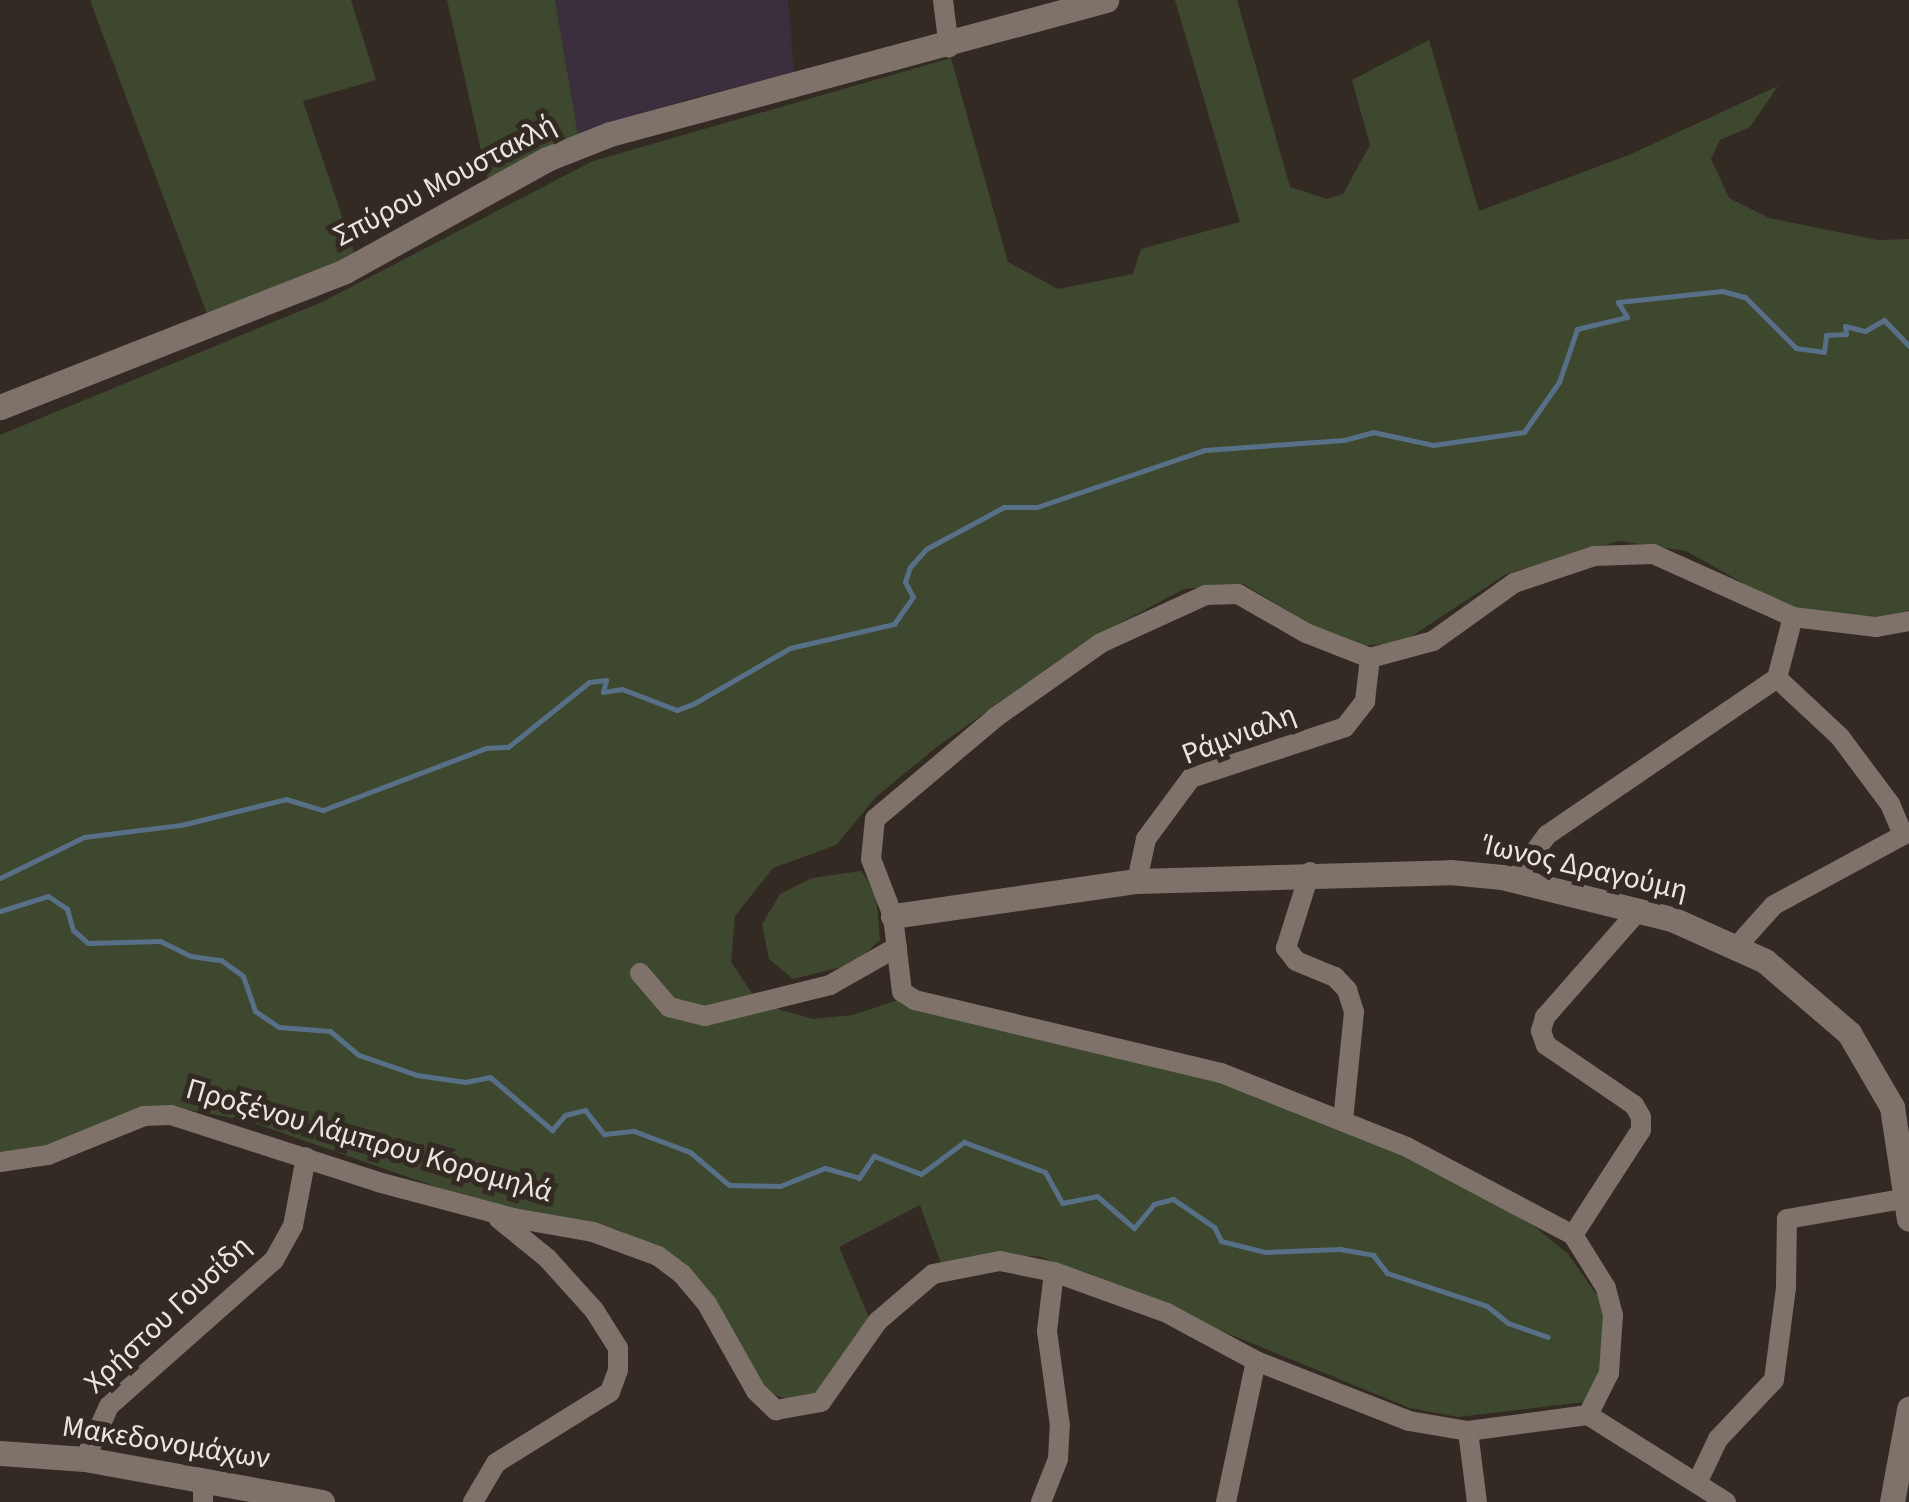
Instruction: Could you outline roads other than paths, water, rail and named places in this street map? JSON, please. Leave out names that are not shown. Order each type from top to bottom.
[{"type":"street","points":[[943,0],[949,48]]},
{"type":"street","name":"Σπύρου Μουστακλή","points":[[0,406],[346,271],[548,159],[610,134],[949,48],[1106,0]]},
{"type":"street","points":[[1726,1502],[1698,1481],[1588,1416],[1609,1374],[1613,1316],[1606,1288],[1574,1236],[1407,1147],[1221,1073],[914,1000],[902,992],[893,916],[870,859],[875,819],[996,716],[1145,620],[1206,595],[1238,594],[1306,632],[1370,658],[1433,641],[1514,583],[1594,556],[1654,554],[1794,616],[1876,627],[1909,621]]},
{"type":"street","points":[[1514,880],[1548,835],[1777,678],[1794,616]]},
{"type":"street","name":"Ράμνιαλη","points":[[1137,881],[1146,838],[1191,778],[1345,728],[1366,701],[1370,658]]},
{"type":"street","points":[[1739,944],[1774,904],[1906,833],[1890,804],[1840,737],[1777,678]]},
{"type":"street","points":[[1310,872],[1286,948],[1296,961],[1335,977],[1347,990],[1354,1012],[1342,1121]]},
{"type":"street","name":"Ίωνος Δραγούμη","points":[[893,916],[1137,881],[1310,872],[1450,872],[1514,880],[1638,911],[1739,944],[1840,1024],[1900,1102],[1908,1208]]},
{"type":"street","points":[[1574,1236],[1641,1130],[1641,1117],[1634,1105],[1546,1046],[1540,1031],[1545,1017],[1638,911]]},
{"type":"street","points":[[640,972],[669,1007],[705,1016],[830,984],[897,948]]},
{"type":"street","name":"Προξένου Λάμπρου Κορομηλά","points":[[0,1162],[48,1155],[144,1116],[171,1115],[476,1206],[593,1232],[658,1256],[707,1304],[756,1391],[776,1410],[805,1410],[821,1402],[878,1320],[933,1274],[1000,1260],[1054,1272],[1166,1313],[1256,1361],[1408,1421],[1468,1431],[1588,1416]]},
{"type":"street","name":"Χρήστου Γουσίδη","points":[[85,1459],[90,1437],[109,1406],[274,1260],[293,1226],[306,1157]]},
{"type":"street","points":[[472,1502],[496,1463],[610,1392],[618,1370],[618,1348],[594,1310],[516,1229],[476,1206]]},
{"type":"street","points":[[1698,1481],[1718,1439],[1774,1380],[1786,1287],[1787,1219],[1908,1208]]},
{"type":"street","points":[[1041,1502],[1054,1473],[1060,1426],[1047,1331],[1054,1272]]},
{"type":"street","points":[[1226,1502],[1256,1361]]},
{"type":"street","points":[[1892,1502],[1909,1409]]},
{"type":"street","points":[[1468,1431],[1477,1502]]},
{"type":"street","name":"Μακεδονομάχων","points":[[0,1453],[85,1459],[203,1493],[322,1502]]},
{"type":"waterway","points":[[0,878],[84,837],[181,825],[286,799],[323,810],[486,748],[508,747],[589,682],[606,680],[603,692],[622,689],[677,710],[790,648],[894,624],[913,597],[905,582],[910,567],[926,549],[1004,507],[1037,507],[1204,450],[1344,440],[1373,432],[1433,445],[1524,432],[1559,382],[1577,329],[1627,317],[1618,302],[1722,291],[1745,297],[1796,348],[1824,352],[1826,335],[1846,334],[1845,326],[1865,331],[1884,320],[1909,346]]},
{"type":"waterway","points":[[0,911],[48,896],[67,909],[73,930],[88,943],[160,941],[191,956],[221,960],[243,976],[255,1011],[279,1027],[330,1031],[359,1055],[417,1075],[465,1082],[490,1077],[552,1130],[565,1115],[585,1110],[604,1134],[634,1131],[690,1152],[729,1185],[780,1186],[825,1168],[859,1178],[874,1156],[921,1174],[964,1142],[1045,1172],[1062,1203],[1097,1196],[1134,1228],[1154,1204],[1173,1199],[1214,1227],[1221,1241],[1265,1252],[1340,1249],[1373,1255],[1387,1273],[1487,1306],[1508,1323],[1548,1337]]}]
